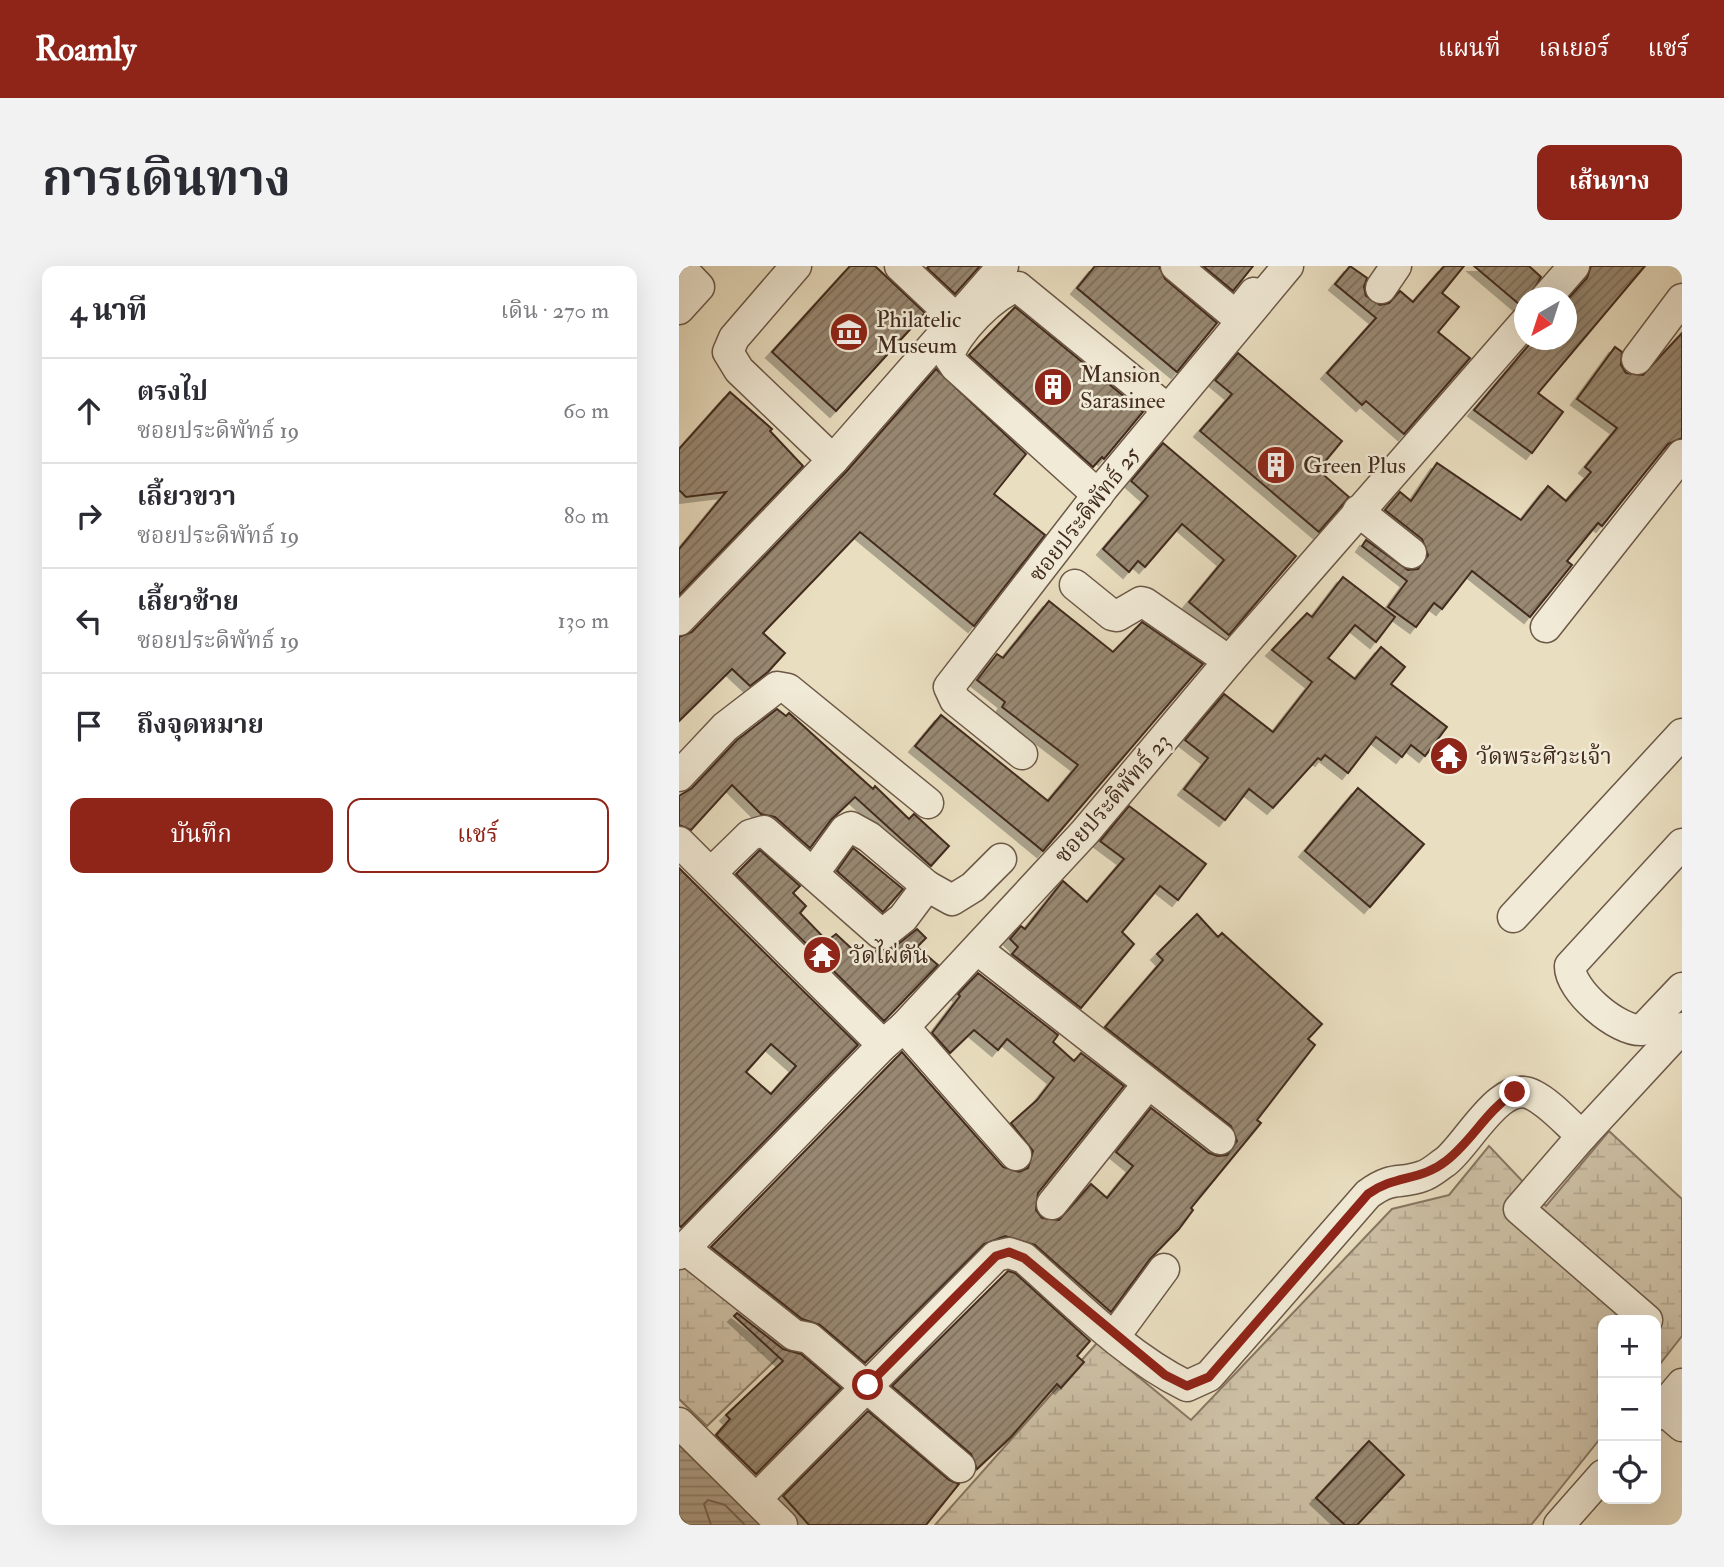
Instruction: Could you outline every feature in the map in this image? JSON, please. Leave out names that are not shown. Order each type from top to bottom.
[{"type":"street","points":[[679,266],[699,287],[679,309]]},
{"type":"street","points":[[796,266],[734,338],[728,352],[739,370],[834,460]]},
{"type":"street","points":[[900,266],[956,319]]},
{"type":"street","points":[[679,620],[834,460],[1003,266]]},
{"type":"street","points":[[1175,266],[1236,316],[1276,266]]},
{"type":"street","name":"ซอยประดิพัทธ์ 25","points":[[1022,754],[955,700],[949,687],[1097,495],[1288,266]]},
{"type":"street","points":[[1556,287],[1574,266]]},
{"type":"street","points":[[1097,495],[955,366],[949,357],[951,345],[992,300],[1018,287],[1167,409]]},
{"type":"street","points":[[1637,359],[1682,299]]},
{"type":"street","name":"ซอยประดิพัทธ์ 23","points":[[682,1251],[978,950],[1085,832],[1229,661],[1514,333]]},
{"type":"street","points":[[1546,627],[1682,455]]},
{"type":"street","points":[[1358,512],[1411,553]]},
{"type":"street","points":[[1075,585],[1112,615],[1145,603],[1229,661]]},
{"type":"street","points":[[679,776],[725,727],[777,687],[788,689],[928,803]]},
{"type":"street","points":[[1513,918],[1682,734]]},
{"type":"street","points":[[813,874],[845,830],[851,827],[869,837],[927,886],[952,900],[973,887],[1001,859]]},
{"type":"street","points":[[712,872],[750,835],[764,831],[883,934],[902,918],[927,886]]},
{"type":"street","points":[[679,842],[893,1036],[1016,1155]]},
{"type":"street","points":[[1682,844],[1570,966],[1570,975],[1577,987],[1621,1028],[1631,1031],[1642,1030],[1682,988]]},
{"type":"street","points":[[978,950],[1220,1139]]},
{"type":"street","points":[[1641,1315],[1519,1209],[1682,1028]]},
{"type":"street","points":[[1052,1203],[1148,1084]]},
{"type":"street","points":[[756,1499],[996,1256],[1009,1252],[1024,1258],[1114,1336],[1165,1375],[1187,1386],[1209,1377],[1368,1194],[1395,1179],[1423,1176],[1448,1160],[1495,1105],[1515,1092],[1532,1094],[1583,1136]]},
{"type":"street","points":[[682,1251],[794,1335],[809,1338],[868,1385],[960,1467]]},
{"type":"street","points":[[1114,1336],[1164,1269]]},
{"type":"street","points":[[1666,1416],[1682,1384]]},
{"type":"street","points":[[679,1423],[782,1525]]},
{"type":"street","points":[[1559,1525],[1598,1481]]},
{"type":"green space","points":[[1609,1131],[1682,1199],[1682,1336],[1661,1363],[1661,1315],[1598,1315],[1598,1441],[1531,1525],[935,1525],[1097,1343],[1191,1420],[1392,1209],[1449,1195],[1489,1146],[1546,1206]]},
{"type":"green space","points":[[691,1257],[796,1340],[707,1426],[679,1399],[679,1269]]},
{"type":"water","points":[[679,1416],[782,1525],[687,1525],[679,1516]]},
{"type":"building","name":"Philatelic Museum","points":[[850,266],[875,266],[925,313],[836,411],[772,352]]},
{"type":"building","points":[[980,266],[955,294],[927,268]]},
{"type":"building","points":[[1095,266],[1159,266],[1165,279],[1217,323],[1177,372],[1077,288]]},
{"type":"building","points":[[1203,266],[1253,266],[1233,291]]},
{"type":"building","points":[[1350,266],[1367,278],[1364,287],[1366,296],[1380,305],[1389,303],[1400,291],[1413,302],[1444,266],[1464,266],[1442,293],[1459,307],[1438,332],[1470,358],[1404,434],[1366,401],[1362,405],[1327,373],[1376,318],[1335,284]]},
{"type":"building","points":[[1474,266],[1529,266],[1541,277],[1535,287],[1514,287],[1514,300]]},
{"type":"building","points":[[1591,266],[1645,266],[1577,347],[1577,289],[1587,278]]},
{"type":"building","name":"Mansion Sarasinee","points":[[1015,307],[1143,412],[1104,459],[1102,457],[1093,467],[969,355]]},
{"type":"building","points":[[1682,333],[1682,438],[1668,444],[1602,526],[1598,523],[1567,561],[1572,565],[1530,617],[1472,571],[1442,609],[1434,603],[1416,627],[1388,607],[1407,581],[1362,546],[1366,540],[1408,570],[1418,569],[1428,555],[1422,539],[1385,510],[1400,492],[1411,501],[1437,463],[1521,520],[1548,486],[1566,501],[1591,472],[1585,467],[1617,428],[1577,399],[1615,347],[1622,352],[1621,365],[1626,373],[1643,375]]},
{"type":"building","points":[[1525,350],[1574,350],[1538,393],[1563,412],[1532,453],[1474,410]]},
{"type":"building","points":[[1238,353],[1342,441],[1318,470],[1349,497],[1319,532],[1200,431],[1232,394],[1215,380]]},
{"type":"building","points":[[936,369],[1026,454],[994,494],[1045,535],[974,626],[860,532],[763,633],[785,653],[768,672],[750,686],[732,669],[679,721],[679,637],[692,632],[846,472]]},
{"type":"building","points":[[730,392],[772,429],[770,431],[803,466],[679,595],[679,549],[726,492],[686,497],[679,490],[679,449]]},
{"type":"building","points":[[1163,443],[1296,556],[1229,635],[1189,602],[1224,560],[1182,524],[1145,567],[1138,561],[1129,572],[1103,549],[1148,496],[1131,481]]},
{"type":"building","points":[[1343,577],[1395,617],[1376,642],[1355,625],[1328,658],[1355,679],[1381,647],[1405,667],[1391,684],[1447,727],[1425,756],[1411,745],[1402,757],[1376,737],[1348,773],[1325,755],[1321,760],[1318,758],[1273,808],[1249,789],[1225,820],[1184,789],[1208,758],[1185,740],[1224,694],[1273,732],[1312,682],[1272,650],[1307,613],[1312,617]]},
{"type":"building","points":[[1049,601],[1113,652],[1142,622],[1203,664],[1043,851],[915,746],[941,715],[1048,801],[1078,765],[1002,707],[1005,702],[977,680],[997,654],[1003,658]]},
{"type":"building","points":[[777,709],[786,716],[789,713],[873,789],[875,786],[909,819],[914,814],[949,846],[931,866],[855,797],[831,820],[810,848],[775,817],[761,814],[732,785],[691,830],[679,825],[679,796],[692,788],[737,740]]},
{"type":"building","points":[[1358,788],[1424,844],[1370,907],[1305,851]]},
{"type":"building","points":[[1129,806],[1206,864],[1178,900],[1160,886],[1122,932],[1134,944],[1081,1008],[1012,954],[1018,947],[1010,939],[1021,926],[1025,929],[1063,881],[1087,902],[1124,859],[1100,841]]},
{"type":"building","points":[[853,848],[903,889],[883,912],[837,871]]},
{"type":"building","points":[[760,850],[800,886],[793,893],[806,906],[800,913],[827,941],[836,934],[866,962],[877,950],[893,948],[917,929],[926,938],[917,947],[938,965],[884,1021],[736,874]]},
{"type":"building","points":[[679,868],[858,1045],[681,1227]],"holes":[[[771,1044],[796,1066],[771,1094],[746,1072]]]},
{"type":"building","points":[[1197,914],[1218,937],[1222,933],[1322,1024],[1308,1039],[1315,1045],[1257,1120],[1261,1123],[1191,1208],[1193,1210],[1179,1229],[1150,1259],[1111,1312],[1035,1245],[1005,1236],[984,1244],[865,1363],[820,1325],[802,1319],[711,1247],[902,1052],[1003,1167],[1019,1172],[1028,1168],[1033,1151],[1011,1123],[1037,1100],[1054,1078],[1007,1039],[998,1050],[974,1030],[950,1053],[932,1033],[960,996],[958,994],[978,973],[1058,1035],[1053,1042],[1074,1061],[1081,1053],[1124,1086],[1038,1193],[1036,1210],[1042,1218],[1059,1220],[1091,1184],[1107,1198],[1133,1166],[1116,1152],[1151,1108],[1209,1153],[1227,1155],[1237,1141],[1231,1126],[1105,1027],[1163,960],[1157,954]]},
{"type":"building","points":[[1008,1271],[1015,1273],[1090,1341],[1077,1356],[1084,1362],[1061,1388],[1057,1384],[1011,1437],[977,1469],[971,1454],[892,1386]]},
{"type":"building","points":[[737,1313],[783,1349],[801,1354],[841,1388],[756,1474],[716,1435],[730,1419],[726,1415],[783,1361],[734,1316]]},
{"type":"building","points":[[868,1411],[949,1480],[959,1484],[926,1525],[809,1525],[783,1496]]},
{"type":"building","points":[[1369,1441],[1404,1475],[1357,1525],[1345,1525],[1316,1498]]},
{"type":"place","name":"Philatelic Museum","points":[[849,332]]},
{"type":"place","name":"Mansion Sarasinee","points":[[1053,387]]},
{"type":"place","name":"Green Plus","points":[[1276,465]]},
{"type":"place","name":"วัดพระศิวะเจ้า","points":[[1449,756]]},
{"type":"place","name":"วัดไผ่ตัน","points":[[822,955]]},
{"type":"route","points":[[868,1385],[996,1256],[1009,1252],[1024,1258],[1114,1336],[1165,1375],[1187,1386],[1209,1377],[1368,1194],[1381,1184],[1395,1179],[1423,1176],[1448,1160],[1495,1105],[1515,1092]]}]
